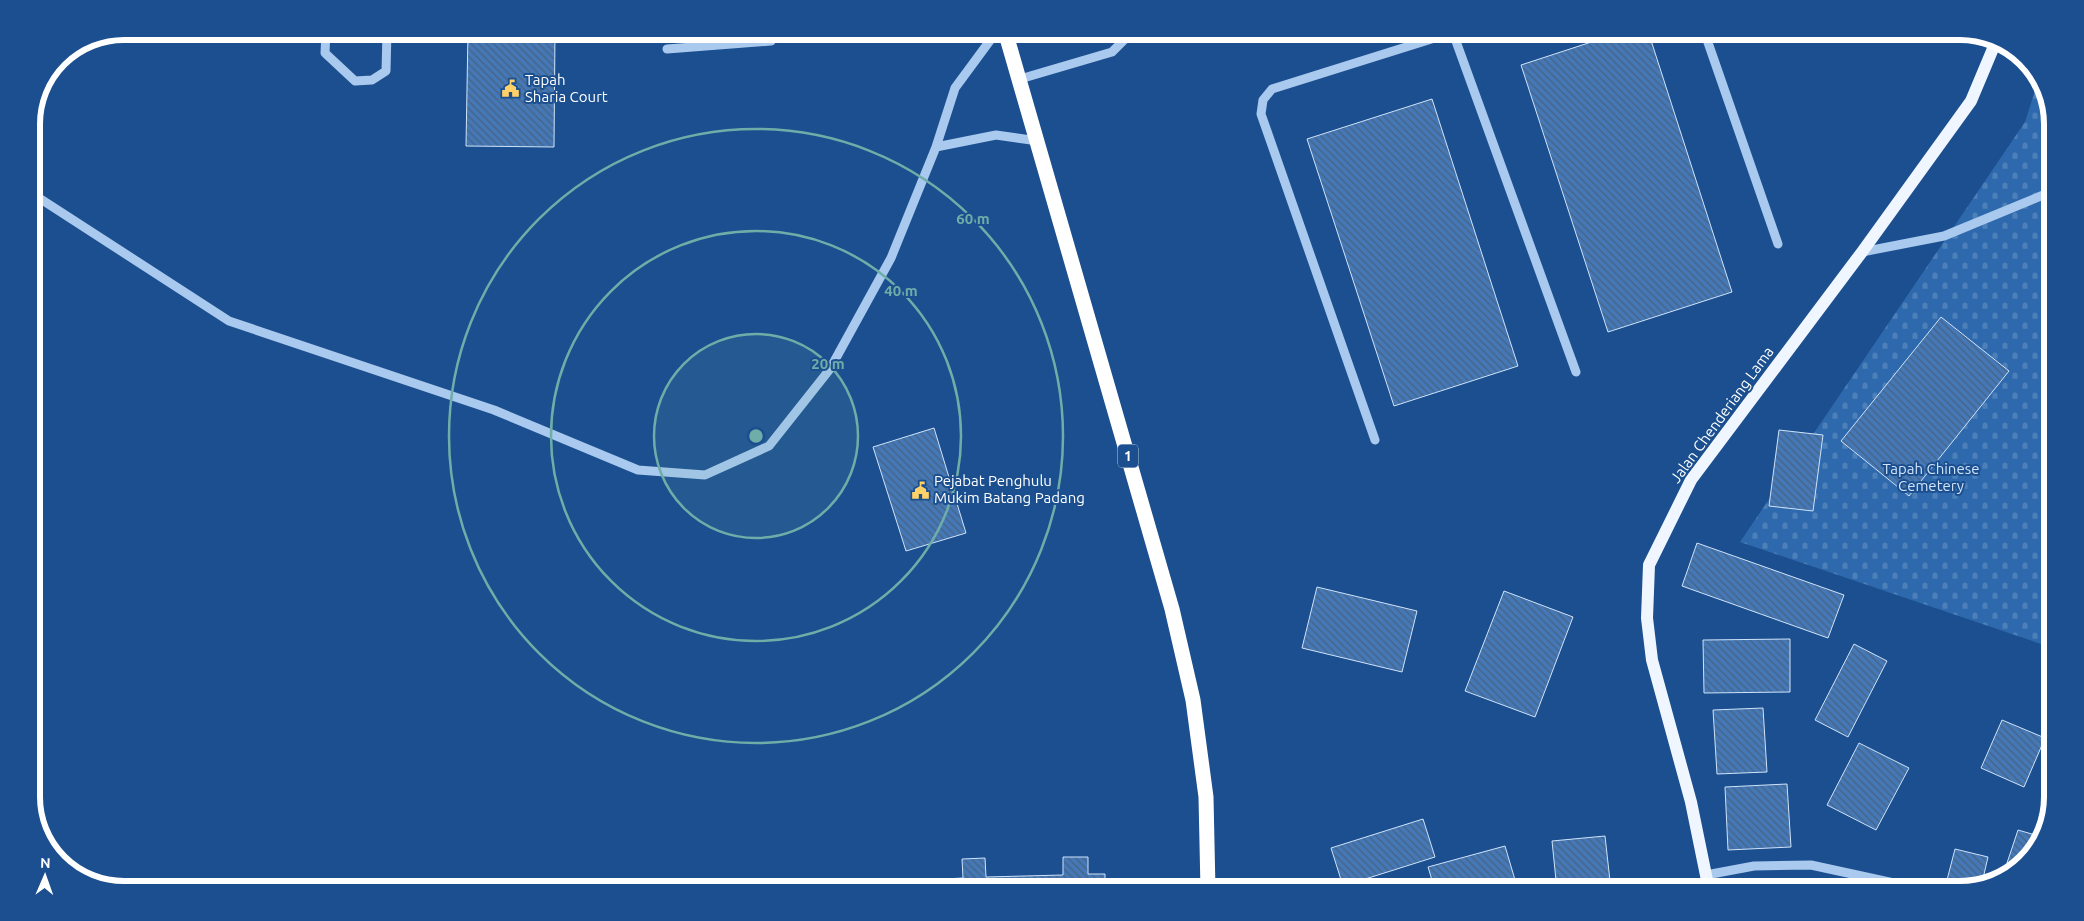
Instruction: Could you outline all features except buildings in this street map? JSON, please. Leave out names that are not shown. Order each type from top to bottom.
[{"type":"highway","name":"1","points":[[1008,40],[1172,609],[1192,700],[1206,797],[1208,881]]},
{"type":"main road","name":"Jalan Chenderiang Lama","points":[[1707,881],[1691,802],[1652,660],[1647,618],[1649,565],[1691,480],[1862,252],[1971,101],[1994,47]]},
{"type":"street","points":[[325,40],[324,53],[355,81],[372,80],[386,71],[387,40]]},
{"type":"street","points":[[667,49],[770,40]]},
{"type":"street","points":[[40,199],[229,321],[494,410],[638,470],[705,475],[770,446],[830,369],[891,258],[936,147],[955,88],[990,40]]},
{"type":"street","points":[[1020,79],[1112,52],[1124,40]]},
{"type":"street","points":[[1376,440],[1261,114],[1263,100],[1272,89],[1429,40]]},
{"type":"street","points":[[1458,40],[1576,372]]},
{"type":"street","points":[[1707,40],[1778,244]]},
{"type":"street","points":[[936,147],[996,135],[1038,141]]},
{"type":"street","points":[[1862,252],[1944,236],[2044,195]]},
{"type":"street","points":[[1706,875],[1754,866],[1811,865],[1885,881]]},
{"type":"green space","name":"Tapah Chinese Cemetery","points":[[2036,88],[2040,97],[2044,119],[2044,645],[1740,542],[2025,122]]},
{"type":"place","name":"Tapah Sharia Court","points":[[511,89]]},
{"type":"place","name":"Pejabat Penghulu Mukim Batang Padang","points":[[920,490]]}]
